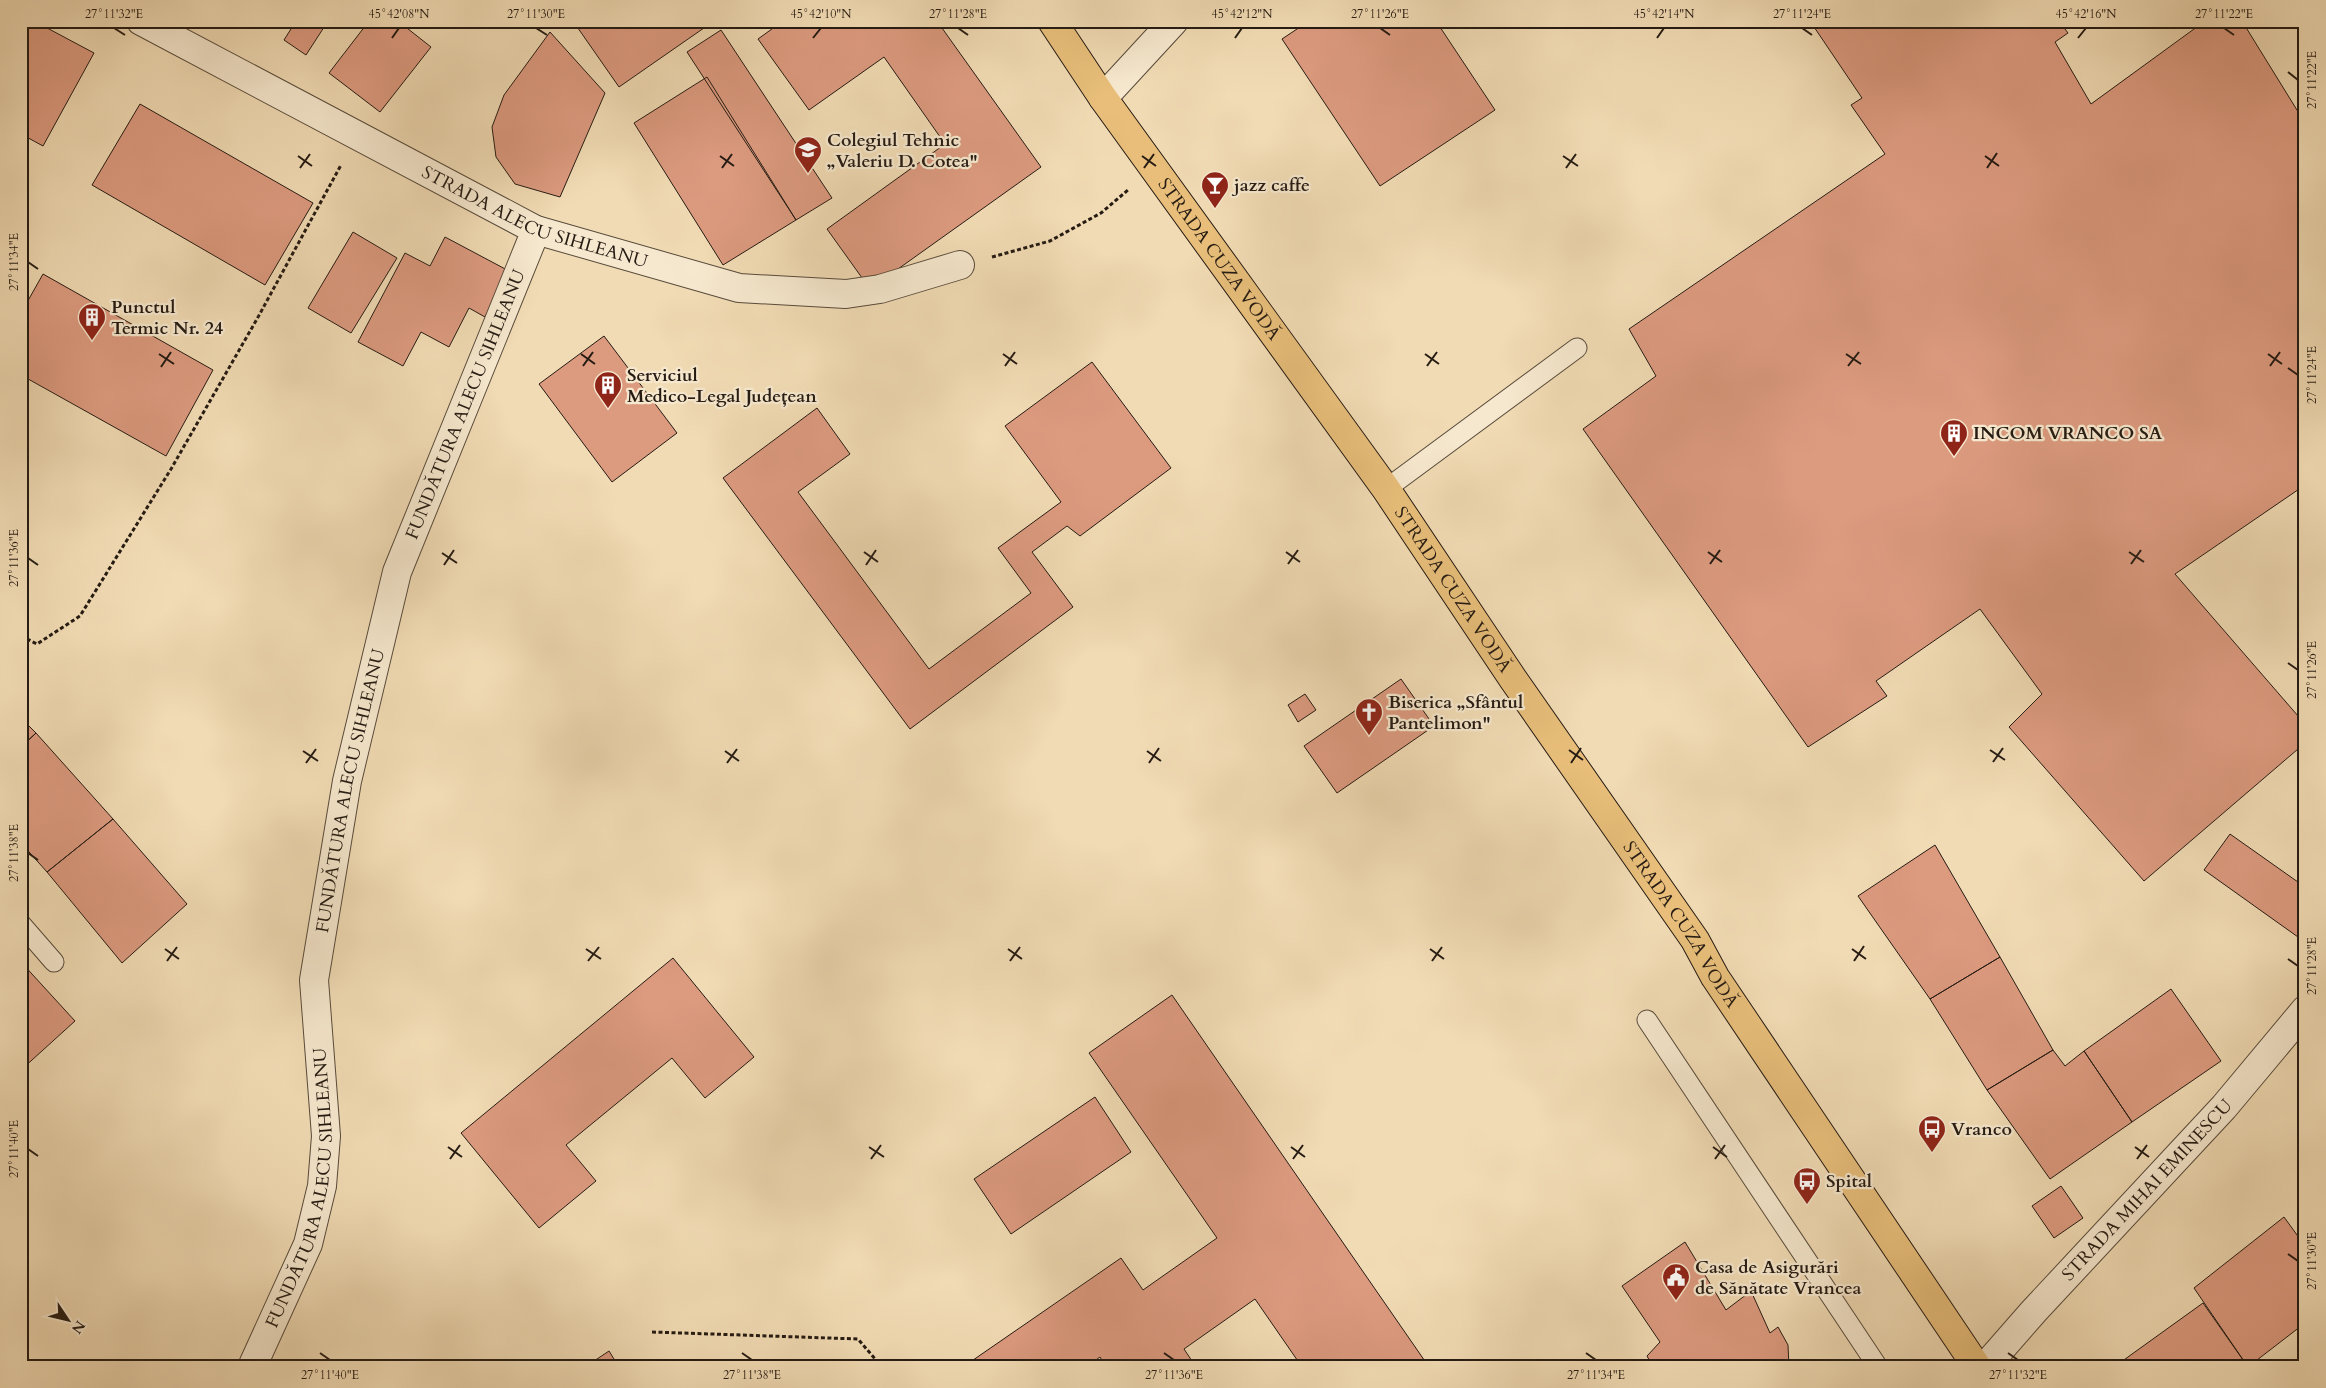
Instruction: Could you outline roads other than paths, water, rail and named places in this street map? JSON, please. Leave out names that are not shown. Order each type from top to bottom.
[{"type":"main road","name":"STRADA CUZA VODĂ","points":[[1052,21],[1103,98],[1386,489],[1513,679],[1695,940],[1715,977],[1977,1367]]},
{"type":"street","name":"STRADA ALECU SIHLEANU","points":[[141,21],[536,230],[738,288],[846,294],[880,289],[960,265]]},
{"type":"street","points":[[1103,98],[1174,21]]},
{"type":"street","name":"FUNDĂTURA ALECU SIHLEANU","points":[[252,1367],[308,1244],[322,1186],[326,1136],[314,980],[347,782],[397,572],[536,230]]},
{"type":"street","name":"STRADA MIHAI EMINESCU","points":[[1985,1367],[2034,1311],[2224,1107],[2305,1010]]},
{"type":"lane","points":[[1386,489],[1577,348]]},
{"type":"lane","points":[[21,924],[54,962]]},
{"type":"lane","points":[[1646,1020],[1878,1367]]},
{"type":"place","name":"Colegiul Tehnic „Valeriu D. Cotea\"","points":[[808,174]]},
{"type":"place","name":"jazz caffe","points":[[1215,209]]},
{"type":"place","name":"Punctul Termic Nr. 24","points":[[92,341]]},
{"type":"place","name":"Serviciul Medico-Legal Județean","points":[[608,409]]},
{"type":"place","name":"INCOM VRANCO SA","points":[[1954,457]]},
{"type":"place","name":"Biserica „Sfântul Pantelimon\"","points":[[1369,736]]},
{"type":"place","name":"Vranco","points":[[1932,1153]]},
{"type":"place","name":"Spital","points":[[1807,1205]]},
{"type":"place","name":"Casa de Asigurări de Sănătate Vrancea","points":[[1676,1301]]}]
